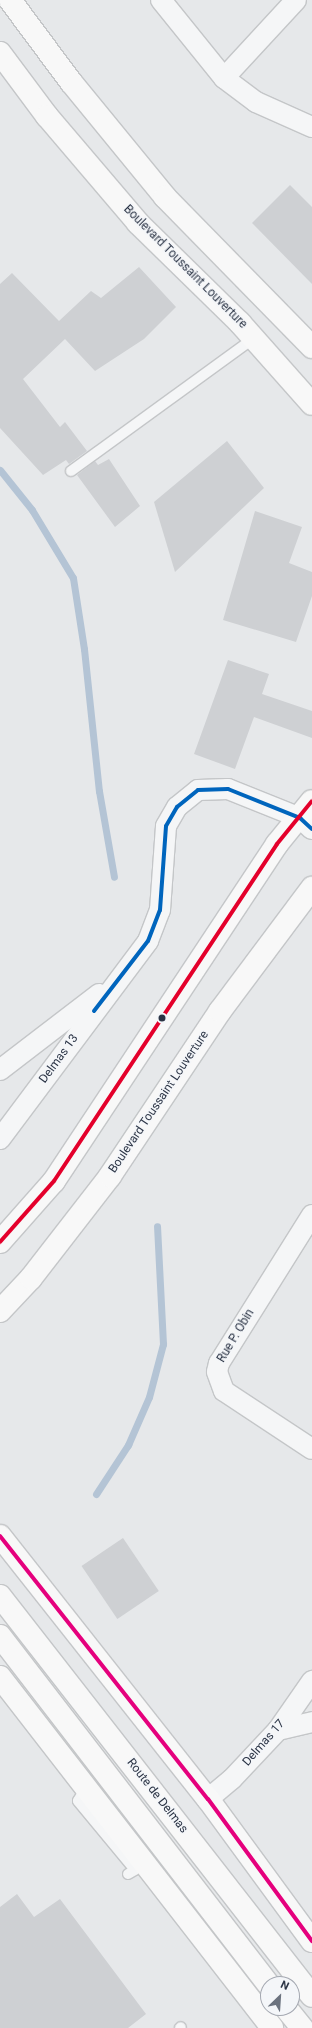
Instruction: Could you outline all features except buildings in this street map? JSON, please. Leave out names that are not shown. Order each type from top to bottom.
[{"type":"main road","points":[[10,0],[71,82],[164,197],[312,347]]},
{"type":"main road","name":"Boulevard Toussaint Louverture","points":[[0,53],[47,116],[138,222],[254,338],[312,404]]},
{"type":"main road","points":[[0,1242],[54,1181],[277,844],[308,816]]},
{"type":"main road","name":"Boulevard Toussaint Louverture","points":[[0,1311],[31,1278],[110,1176],[220,1011],[312,888]]},
{"type":"main road","points":[[0,1536],[208,1799],[312,1940]]},
{"type":"main road","name":"Route de Delmas","points":[[0,1596],[312,1996]]},
{"type":"main road","points":[[0,1636],[161,1842],[262,1976]]},
{"type":"main road","points":[[0,1677],[272,2028]]},
{"type":"main road","points":[[292,2016],[302,2028]]},
{"type":"street","points":[[161,0],[224,78],[256,102],[312,127]]},
{"type":"street","points":[[224,78],[296,0]]},
{"type":"street","name":"Delmas 13","points":[[0,1139],[118,979],[148,941],[160,910],[166,826],[178,807],[198,790],[228,789],[308,816]]},
{"type":"street","name":"Delmas 13","points":[[0,1070],[118,979]]},
{"type":"street","name":"Rue P. Obin","points":[[312,1214],[219,1363],[217,1372],[224,1391],[312,1449]]},
{"type":"street","name":"Delmas 17","points":[[208,1799],[232,1779],[278,1730],[312,1681]]},
{"type":"street","points":[[278,1730],[312,1722]]},
{"type":"lane","points":[[72,471],[254,338]]},
{"type":"lane","points":[[86,1788],[78,1801],[136,1870],[128,1874]]},
{"type":"waterway","points":[[0,470],[32,510],[73,578],[84,649],[99,791],[114,877]]},
{"type":"waterway","points":[[96,1494],[128,1445],[149,1397],[163,1344],[157,1226]]},
{"type":"transit line","points":[[94,1011],[148,941],[160,910],[166,826],[177,807],[198,790],[228,789],[300,818],[312,829]]},
{"type":"transit line","points":[[0,1242],[54,1181],[277,844],[312,801]]},
{"type":"transit line","points":[[0,1536],[208,1799],[312,1941]]}]
